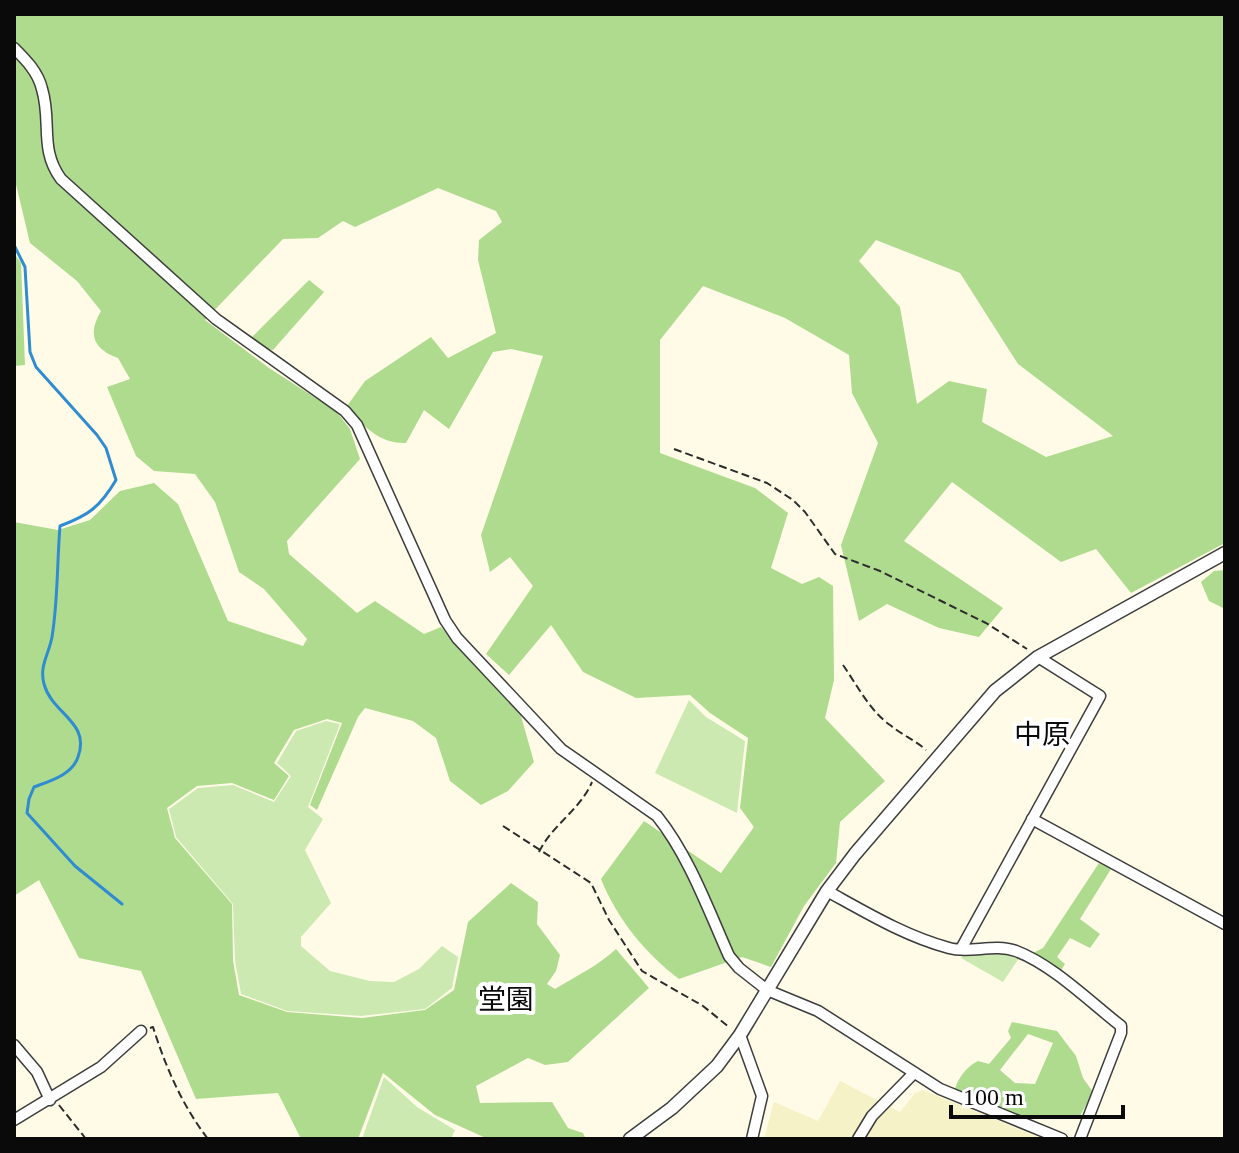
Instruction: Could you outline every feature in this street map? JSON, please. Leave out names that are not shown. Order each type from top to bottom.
[{"type":"street","points":[[14,48],[29,63],[39,80],[45,101],[48,155],[61,179],[216,319],[345,411],[357,425],[389,501],[451,629],[561,749],[647,808],[662,822],[689,869],[729,956],[739,968],[767,990],[818,1011],[940,1089],[1062,1139]]},
{"type":"street","points":[[630,1139],[696,1087],[717,1066],[740,1035],[827,891],[995,691],[1038,657],[1225,553]]},
{"type":"street","points":[[961,949],[1100,696],[1038,657]]},
{"type":"street","points":[[1032,819],[1225,924]]},
{"type":"street","points":[[827,891],[877,921],[952,949],[1006,948],[1020,953],[1042,965],[1121,1026],[1080,1139]]},
{"type":"street","points":[[14,1120],[101,1067],[141,1031]]},
{"type":"street","points":[[740,1035],[762,1096],[752,1139]]},
{"type":"street","points":[[14,1045],[37,1072],[52,1099]]},
{"type":"street","points":[[858,1139],[872,1116],[914,1073]]},
{"type":"path","points":[[674,449],[767,483],[805,512],[835,554],[880,571],[986,623],[1038,657]]},
{"type":"path","points":[[843,665],[878,714],[936,759]]},
{"type":"path","points":[[539,852],[546,838],[585,798],[596,774]]},
{"type":"path","points":[[503,826],[591,883],[609,920],[642,971],[703,1006],[740,1035]]},
{"type":"path","points":[[141,1031],[153,1027],[167,1069],[208,1139]]},
{"type":"path","points":[[52,1099],[86,1139]]},
{"type":"shaded area","points":[[840,1081],[900,1112],[915,1093],[923,1090],[1043,1139],[764,1139],[774,1102],[818,1121]]},
{"type":"green space","points":[[14,14],[1225,14],[1225,543],[1131,593],[1096,549],[1061,562],[952,482],[904,541],[1003,608],[979,637],[939,628],[887,604],[859,621],[841,545],[878,443],[852,393],[849,355],[785,318],[703,286],[660,340],[660,453],[755,488],[788,513],[771,568],[802,584],[819,577],[833,586],[834,680],[825,718],[885,781],[840,822],[836,863],[804,906],[771,967],[742,957],[679,979],[633,934],[615,908],[601,879],[644,821],[721,873],[754,827],[740,808],[748,738],[710,713],[690,695],[636,698],[583,672],[551,625],[509,675],[486,654],[533,586],[510,557],[490,572],[481,535],[543,356],[511,349],[493,352],[449,429],[424,410],[406,443],[380,437],[347,406],[365,381],[431,337],[448,358],[496,333],[478,260],[479,240],[502,222],[496,211],[438,188],[355,227],[343,221],[318,238],[283,239],[205,320],[269,368],[336,411],[350,429],[360,459],[287,541],[289,554],[357,613],[375,601],[424,634],[441,627],[521,716],[534,762],[508,791],[481,805],[450,781],[436,738],[413,721],[365,708],[358,717],[317,810],[310,805],[342,723],[327,719],[294,730],[274,763],[289,776],[274,800],[232,783],[197,786],[167,808],[175,838],[232,904],[233,961],[239,995],[287,1012],[362,1018],[425,1010],[454,990],[468,922],[511,883],[538,902],[537,924],[560,955],[556,971],[547,984],[555,989],[616,949],[649,988],[568,1062],[545,1065],[528,1058],[476,1086],[480,1103],[552,1102],[568,1128],[583,1133],[586,1139],[488,1139],[435,1115],[383,1073],[358,1139],[301,1139],[278,1093],[196,1099],[141,971],[79,958],[39,880],[14,896],[14,522],[58,530],[90,520],[120,491],[154,483],[178,504],[228,621],[303,646],[307,639],[264,589],[239,572],[215,502],[195,474],[154,471],[136,456],[107,387],[130,379],[118,358],[103,350],[95,339],[95,326],[101,311],[77,281],[30,243],[14,176]],"holes":[[[876,240],[960,273],[1018,364],[1113,436],[1046,457],[982,422],[987,389],[949,381],[917,404],[900,307],[859,261]]]},
{"type":"green space","points":[[14,253],[21,263],[25,365],[14,366]]},
{"type":"green space","points":[[309,280],[324,292],[273,350],[262,348],[251,338]]},
{"type":"green space","points":[[1225,570],[1225,609],[1209,601],[1201,582],[1214,571]]},
{"type":"green space","points":[[689,700],[706,717],[745,741],[737,813],[655,773]]},
{"type":"green space","points":[[326,721],[340,724],[308,807],[323,819],[305,850],[331,903],[301,937],[301,946],[330,971],[370,981],[394,982],[419,969],[442,946],[458,957],[452,988],[425,1009],[361,1016],[287,1011],[241,994],[235,960],[233,904],[176,837],[169,809],[198,788],[233,785],[274,802],[291,776],[277,763],[296,731]]},
{"type":"green space","points":[[1099,863],[1111,869],[1080,919],[1100,934],[1090,948],[1070,938],[1057,957],[1065,964],[1060,972],[1033,953],[1043,948]]},
{"type":"green space","points":[[963,953],[1005,953],[1019,958],[1003,982],[961,958]]},
{"type":"green space","points":[[1012,1022],[1057,1031],[1076,1056],[1083,1078],[1093,1092],[1079,1118],[1054,1115],[1029,1119],[955,1089],[970,1066],[978,1061],[989,1064],[1011,1038],[1008,1031]],"holes":[[[1028,1034],[1053,1043],[1035,1084],[1015,1083],[1000,1070]]]},
{"type":"green space","points":[[384,1077],[417,1107],[455,1130],[451,1139],[362,1139]]},
{"type":"waterway","points":[[14,245],[25,267],[30,352],[36,367],[97,435],[106,448],[116,480],[93,509],[60,526],[54,623],[43,678],[48,694],[75,726],[81,745],[71,768],[34,787],[27,813],[75,866],[122,904]]},
{"type":"district","name":"中原","points":[[1042,734]]},
{"type":"district","name":"堂園","points":[[506,999]]}]
